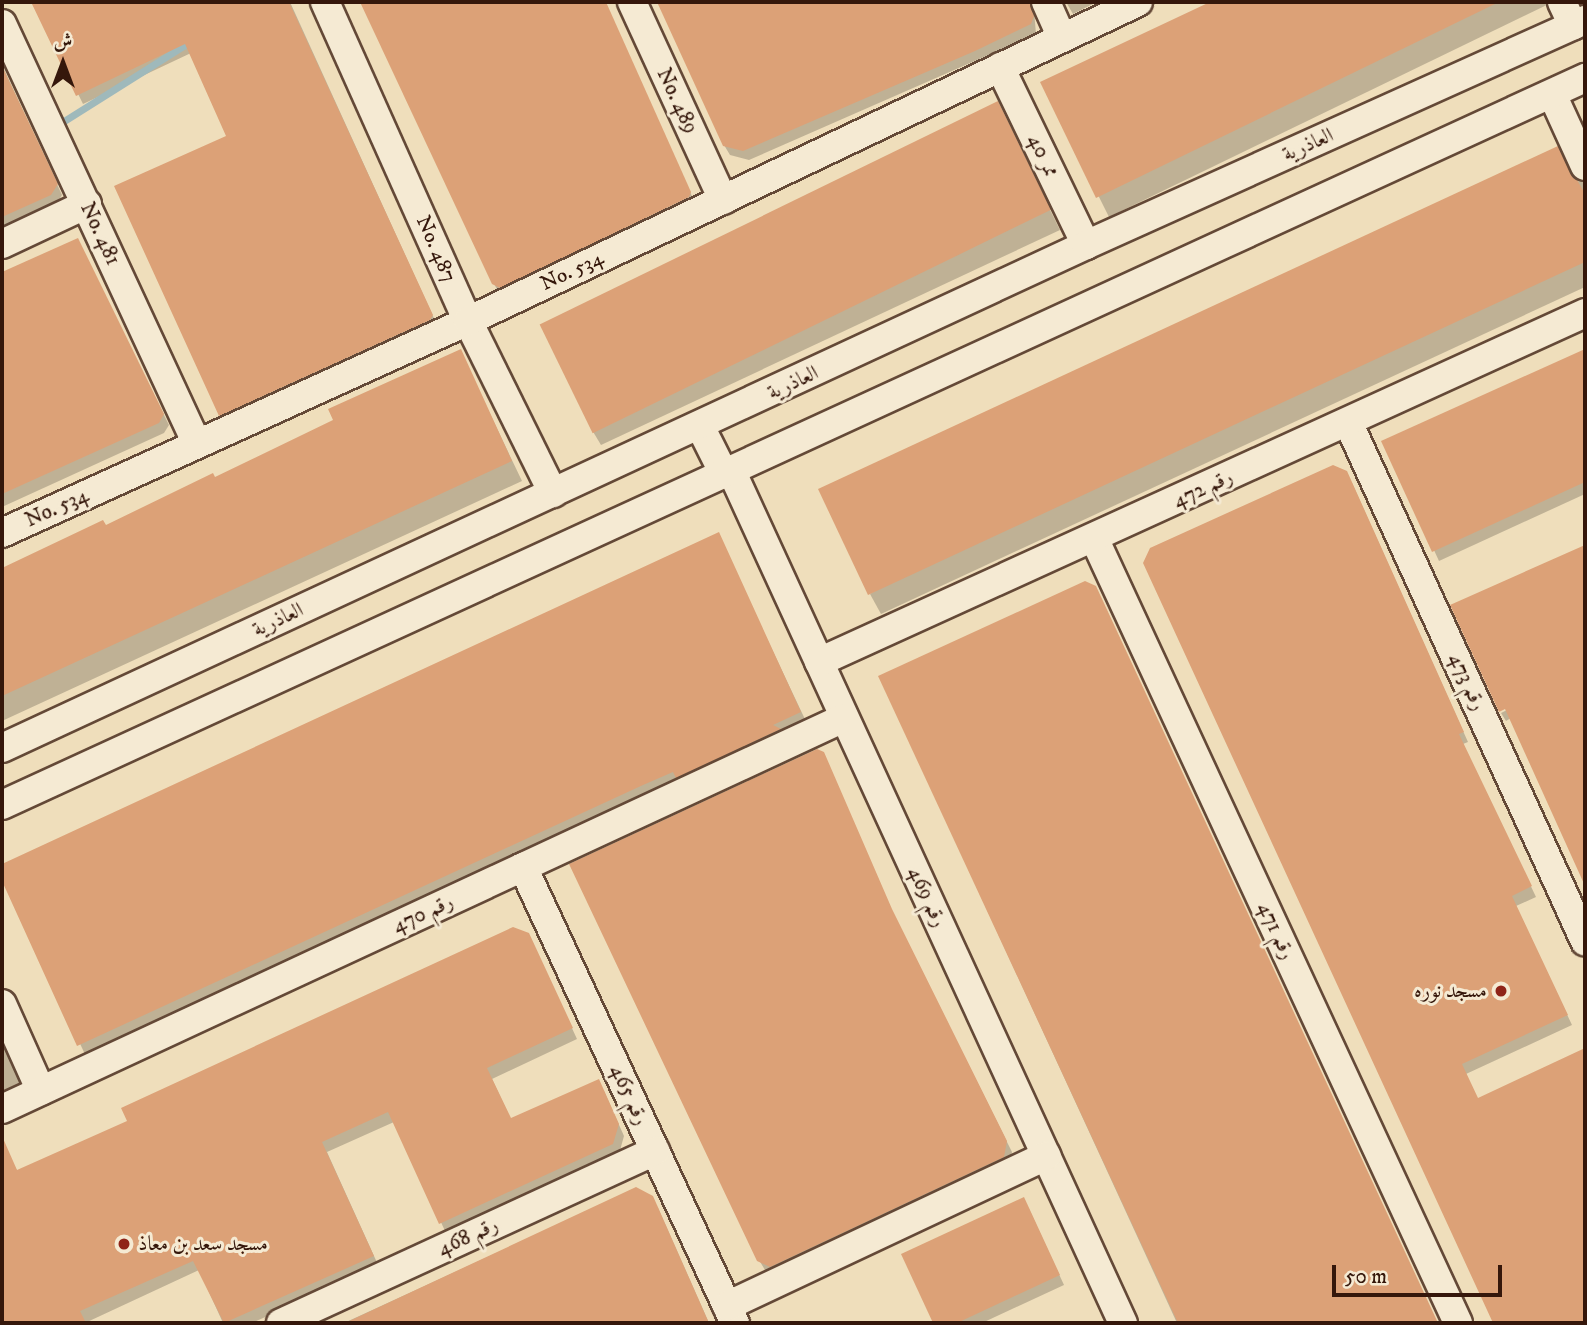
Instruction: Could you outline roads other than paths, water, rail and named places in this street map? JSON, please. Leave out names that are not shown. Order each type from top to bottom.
[{"type":"street","name":"No. 487","points":[[325,2],[468,321],[553,493]]},
{"type":"street","name":"No. 489","points":[[632,2],[723,200]]},
{"type":"street","points":[[1046,2],[1062,38]]},
{"type":"street","name":"No. 534","points":[[2,533],[468,321],[1138,2]]},
{"type":"street","name":"العاذرية","points":[[2,748],[700,426],[1573,16]]},
{"type":"street","name":"No. 481","points":[[2,24],[197,444]]},
{"type":"street","name":"ممر 40","points":[[1000,67],[1086,245]]},
{"type":"street","points":[[2,805],[1585,78]]},
{"type":"street","points":[[1552,94],[1585,166]]},
{"type":"street","points":[[2,244],[87,204]]},
{"type":"street","name":"رقم 472","points":[[819,662],[1585,313]]},
{"type":"street","name":"رقم 473","points":[[1348,422],[1585,941]]},
{"type":"street","name":"رقم 469","points":[[700,426],[727,472],[819,662],[1123,1323]]},
{"type":"street","name":"رقم 471","points":[[1094,538],[1458,1323]]},
{"type":"street","name":"رقم 470","points":[[2,1110],[844,718]]},
{"type":"street","name":"رقم 465","points":[[523,867],[731,1315]]},
{"type":"street","points":[[2,1004],[41,1091]]},
{"type":"street","name":"رقم 468","points":[[281,1323],[655,1151]]},
{"type":"street","points":[[731,1315],[1046,1156]]},
{"type":"waterway","points":[[56,126],[191,41]]},
{"type":"place","name":"مسجد نوره","points":[[1501,991]]},
{"type":"place","name":"مسجد سعد بن معاذ","points":[[124,1244]]}]
